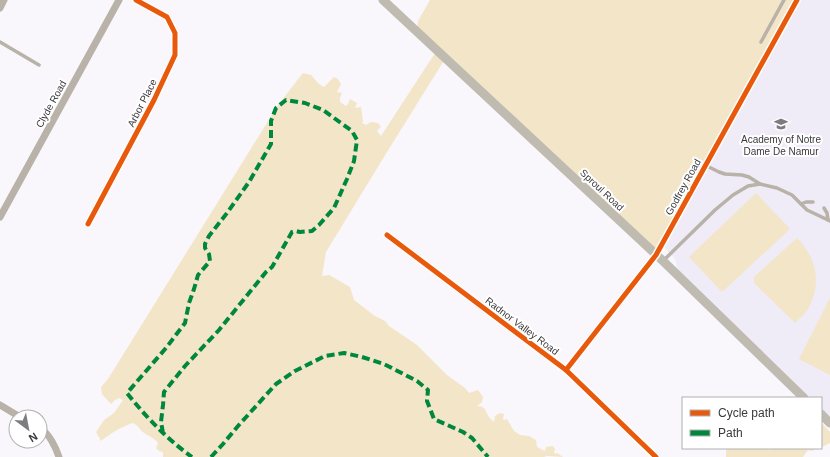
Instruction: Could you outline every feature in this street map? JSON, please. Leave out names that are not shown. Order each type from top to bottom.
[{"type":"main road","name":"Sproul Road","points":[[383,0],[663,261],[803,397]]},
{"type":"main road","points":[[822,415],[830,423]]},
{"type":"street","points":[[0,8],[4,0]]},
{"type":"street","name":"Clyde Road","points":[[0,217],[119,0]]},
{"type":"street","name":"Arbor Place","points":[[88,224],[154,100],[175,55],[175,33],[167,17],[136,0]]},
{"type":"street","name":"Godfrey Road","points":[[566,370],[656,255],[797,0]]},
{"type":"street","name":"Radnor Valley Road","points":[[387,234],[566,370],[656,457]]},
{"type":"street","points":[[48,437],[56,448],[58,457]]},
{"type":"lane","points":[[761,42],[784,0]]},
{"type":"lane","points":[[0,42],[39,65]]},
{"type":"lane","points":[[705,165],[725,174],[742,175],[749,177],[760,184],[777,188],[792,195],[807,210],[829,221]]},
{"type":"lane","points":[[663,261],[715,210],[733,195],[748,186],[760,184]]},
{"type":"lane","points":[[801,204],[813,202]]},
{"type":"lane","points":[[824,208],[829,221]]},
{"type":"shaded area","points":[[430,0],[797,0],[656,255],[445,59],[326,252],[322,276],[329,275],[350,287],[354,300],[417,345],[447,375],[465,388],[469,393],[478,390],[483,397],[482,402],[477,406],[484,408],[489,418],[494,422],[495,416],[500,413],[504,414],[503,419],[507,419],[514,431],[520,435],[529,436],[536,440],[537,447],[545,451],[546,447],[553,446],[555,449],[555,454],[557,453],[563,457],[163,457],[163,452],[156,448],[158,443],[133,423],[116,430],[101,441],[96,432],[104,420],[114,413],[123,400],[119,398],[111,404],[102,394],[101,387],[108,379],[278,105],[303,73],[311,75],[324,87],[334,77],[338,79],[341,84],[337,92],[342,93],[340,102],[346,106],[350,99],[357,103],[355,108],[361,107],[362,123],[366,125],[371,122],[378,123],[381,127],[377,131],[381,136],[437,50],[417,31],[418,21]]},
{"type":"shaded area","name":"Academy of Notre Dame De Namur","points":[[800,0],[830,0],[830,416],[822,409],[822,397],[810,397],[678,270],[675,259],[664,247]]},
{"type":"shaded area","points":[[756,193],[790,229],[722,292],[689,257]]},
{"type":"shaded area","points":[[797,238],[809,253],[813,262],[816,280],[813,298],[809,307],[795,323],[754,283],[754,277]]},
{"type":"shaded area","points":[[830,298],[830,375],[799,359]]},
{"type":"shaded area","points":[[822,423],[830,432],[830,443],[822,447]]},
{"type":"shaded area","points":[[727,449],[814,449],[813,451],[808,450],[803,457],[726,457]]},
{"type":"marked path","points":[[163,433],[161,422],[164,392],[185,366],[219,330],[266,272],[272,267],[292,232],[312,231],[334,208],[354,161],[357,140],[352,131],[323,110],[305,103],[286,100],[276,108],[271,121],[271,144],[249,182],[209,236],[205,244],[210,261],[198,275],[189,303],[185,323],[166,348],[127,393],[142,411],[157,427],[165,435],[192,457]]},
{"type":"marked path","points":[[211,457],[276,384],[295,371],[325,356],[344,353],[384,364],[417,381],[428,390],[427,401],[434,419],[463,432],[472,438],[488,457]]},
{"type":"cycle path","points":[[88,224],[154,100],[175,55],[175,33],[167,17],[136,0]]},
{"type":"cycle path","points":[[566,370],[656,255],[797,0]]},
{"type":"cycle path","points":[[387,235],[566,370],[656,457]]},
{"type":"place","name":"Academy of Notre Dame De Namur","points":[[781,124]]}]
